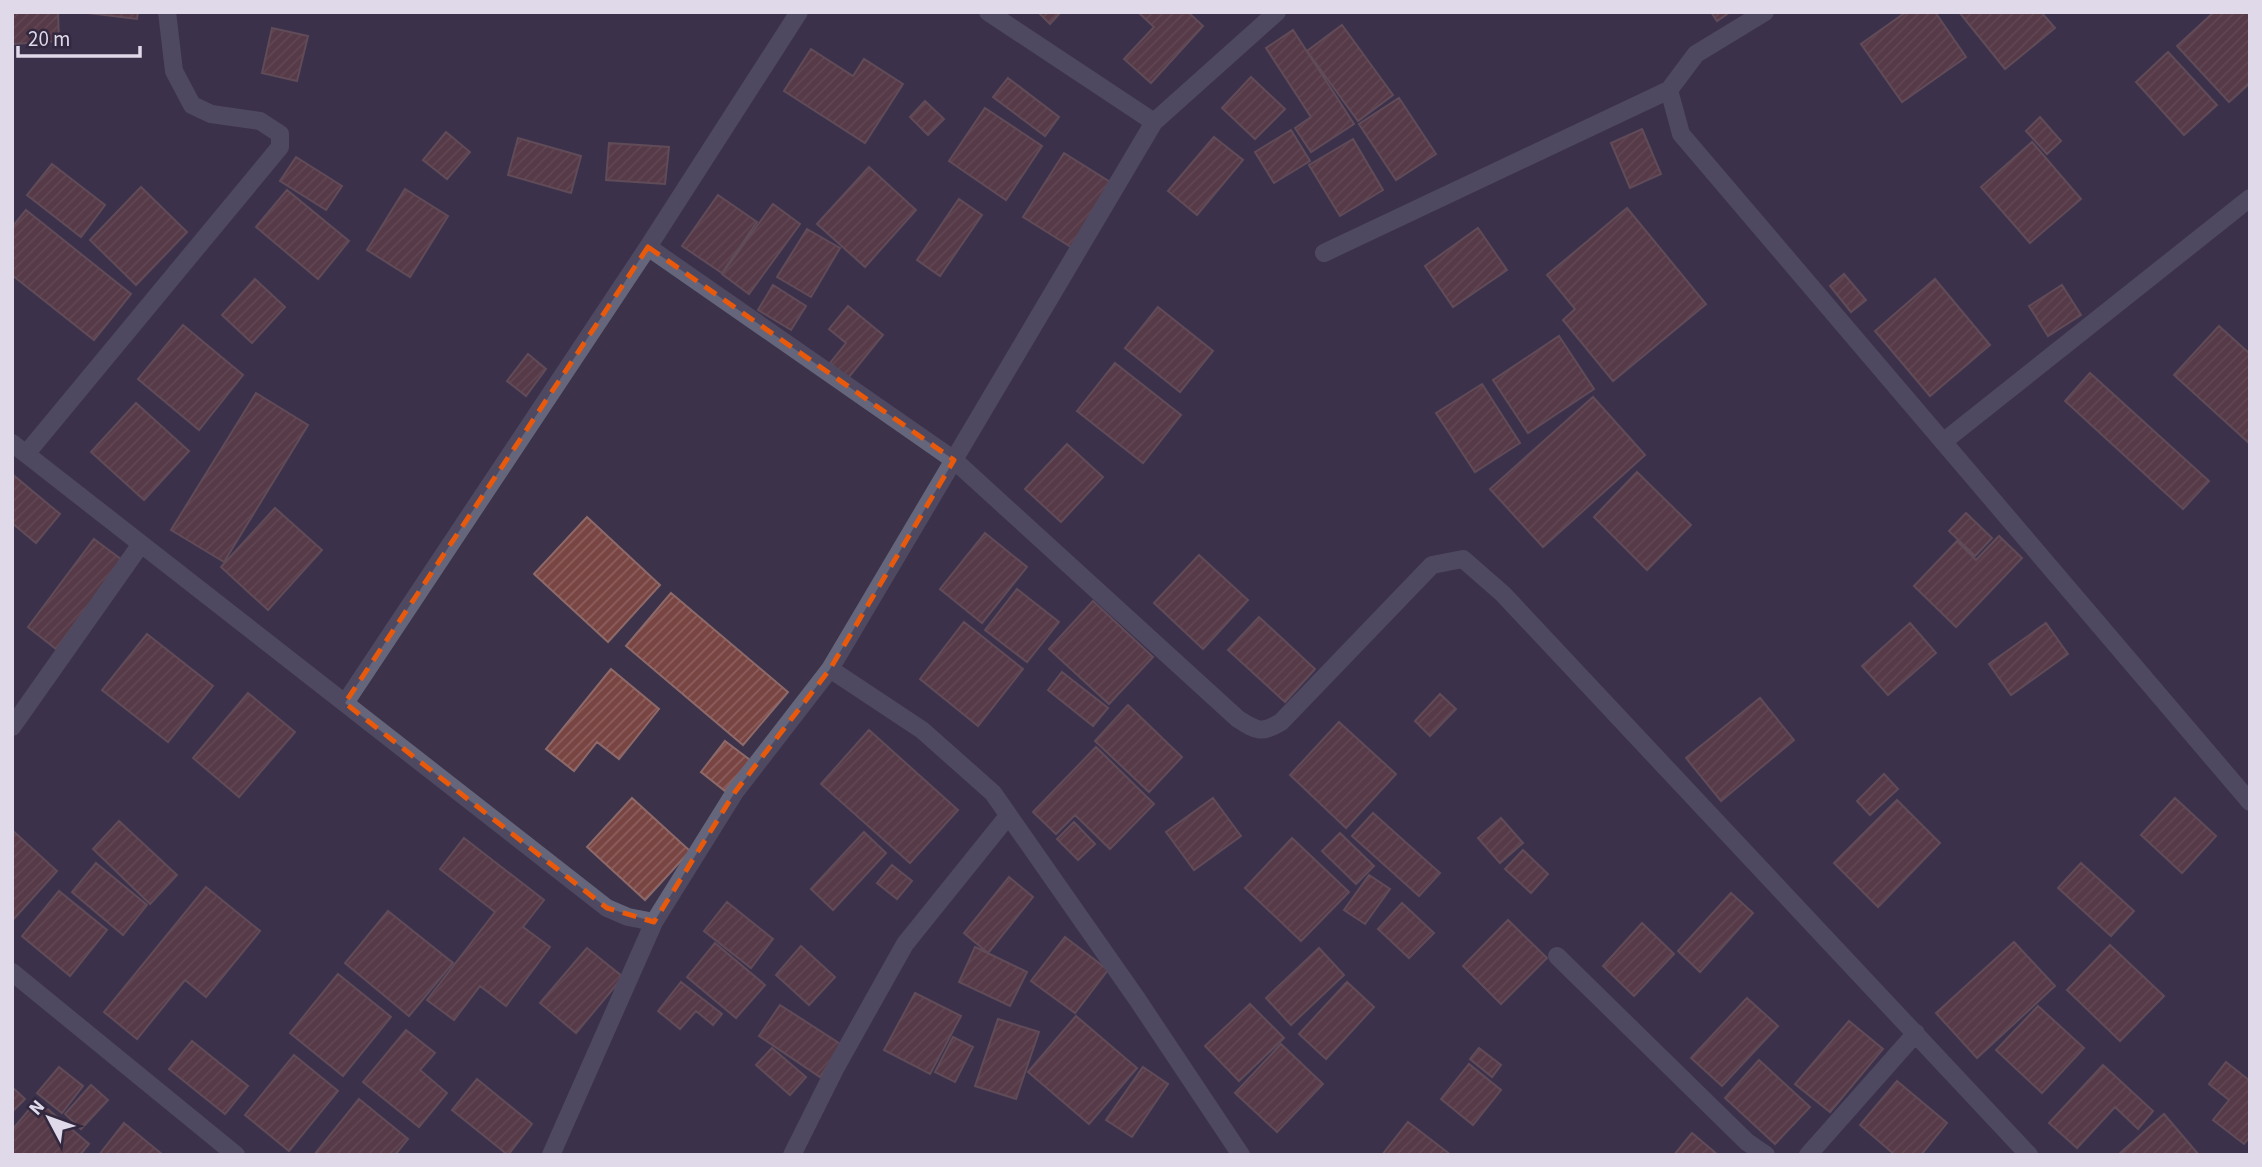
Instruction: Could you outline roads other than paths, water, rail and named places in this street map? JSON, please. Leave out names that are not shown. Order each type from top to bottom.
[{"type":"street","points":[[167,12],[174,71],[192,105],[211,114],[260,121],[280,134],[280,147],[19,448],[607,908],[628,918],[654,922]]},
{"type":"street","points":[[345,703],[648,247],[799,12]]},
{"type":"street","points":[[988,12],[1154,121]]},
{"type":"street","points":[[551,1155],[654,922],[735,792],[830,669],[1154,121],[1276,12]]},
{"type":"street","points":[[1324,253],[1669,90],[1696,54],[1765,12]]},
{"type":"street","points":[[1669,90],[1681,134],[2250,802]]},
{"type":"street","points":[[1943,442],[2250,198]]},
{"type":"street","points":[[648,247],[954,460],[1238,719],[1254,730],[1266,730],[1281,722],[1432,565],[1463,559],[1503,594],[2029,1155]]},
{"type":"street","points":[[12,727],[141,544]]},
{"type":"street","points":[[830,669],[922,730],[993,793],[1137,999],[1241,1155]]},
{"type":"street","points":[[792,1155],[836,1067],[905,944],[1009,816]]},
{"type":"street","points":[[1558,956],[1746,1142],[1766,1155]]},
{"type":"street","points":[[12,972],[236,1155]]},
{"type":"street","points":[[1808,1155],[1916,1033]]}]
